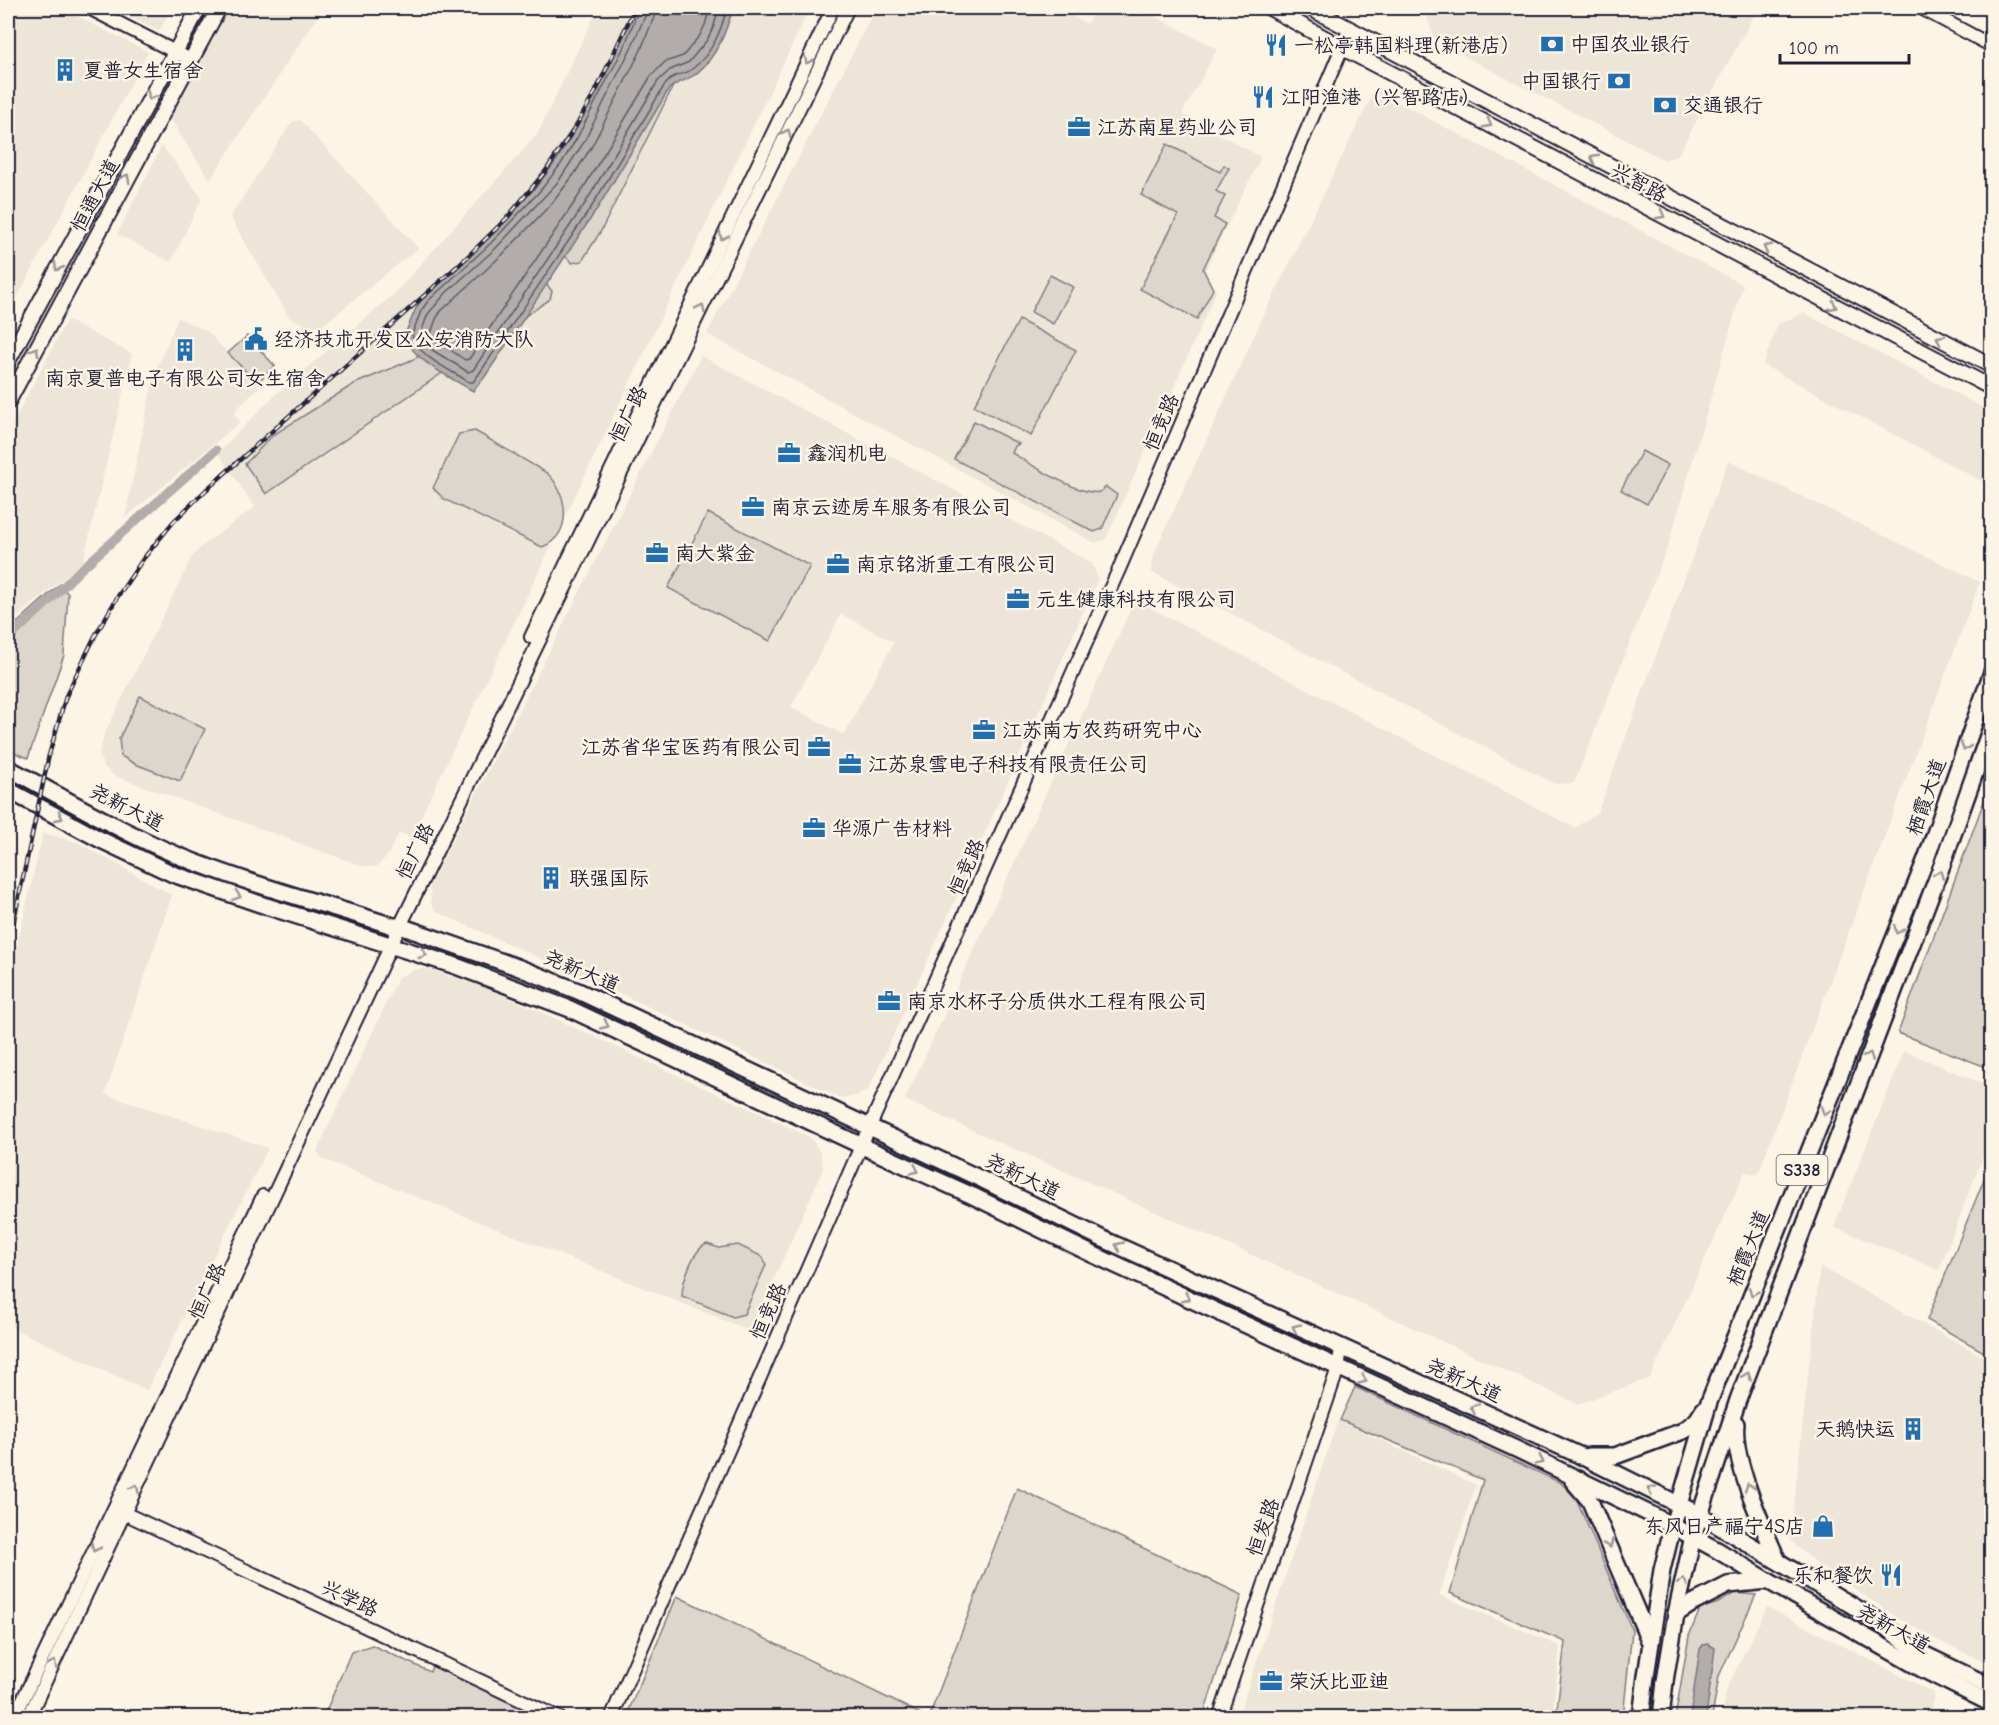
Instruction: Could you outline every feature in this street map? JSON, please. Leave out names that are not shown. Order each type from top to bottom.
[{"type":"main road","name":"恒通大道","points":[[8,361],[199,8]]},
{"type":"main road","name":"恒通大道","points":[[8,402],[219,8]]},
{"type":"main road","name":"兴智路","points":[[1270,8],[1992,388]]},
{"type":"main road","name":"兴智路","points":[[1310,8],[1992,366]]},
{"type":"main road","name":"栖霞大道","points":[[1641,1718],[1650,1641],[1662,1570],[1672,1525],[1709,1402],[1926,859],[1992,672]]},
{"type":"main road","name":"栖霞大道","points":[[1661,1718],[1676,1614],[1693,1536],[1738,1400],[1942,865],[1992,725]]},
{"type":"main road","name":"尧新大道","points":[[8,768],[110,824],[180,856],[517,967],[578,991],[981,1179],[1101,1238],[1579,1455],[1679,1504],[1875,1619],[1917,1651],[1992,1687]]},
{"type":"main road","name":"尧新大道","points":[[8,790],[101,840],[173,874],[510,985],[570,1009],[973,1196],[1094,1255],[1516,1449],[1672,1525],[1922,1669],[1992,1704]]},
{"type":"main road","points":[[1738,1400],[1735,1432],[1739,1457],[1756,1512],[1778,1561]]},
{"type":"main road","points":[[1579,1455],[1602,1458],[1615,1456],[1683,1431],[1697,1420],[1709,1402]]},
{"type":"main road","points":[[1569,1476],[1590,1501],[1650,1641]]},
{"type":"main road","points":[[1676,1614],[1692,1603],[1728,1585],[1768,1581]]},
{"type":"street","points":[[89,8],[191,60]]},
{"type":"street","name":"恒广路","points":[[28,1718],[396,926],[833,8]]},
{"type":"street","name":"恒广路","points":[[396,926],[848,8]]},
{"type":"street","points":[[1921,8],[1992,46]]},
{"type":"street","name":"恒竞路","points":[[611,1718],[869,1128],[1120,567],[1350,29]]},
{"type":"street","name":"恒广路","points":[[14,1718],[388,944]]},
{"type":"street","name":"恒发路","points":[[1219,1718],[1338,1368],[1341,1348]]},
{"type":"street","name":"兴学路","points":[[123,1513],[559,1718]]},
{"type":"shaded area","points":[[8,8],[61,8],[148,52],[8,315]]},
{"type":"shaded area","points":[[113,8],[172,8],[159,31]]},
{"type":"shaded area","points":[[228,8],[323,8],[210,180],[169,117]]},
{"type":"shaded area","points":[[598,8],[810,8],[411,837],[399,833],[386,857],[376,867],[362,866],[113,775],[103,766],[99,753],[105,733],[192,557],[202,546],[255,507],[218,453],[275,395],[394,294],[537,135]]},
{"type":"shaded area","points":[[712,8],[601,231],[582,261],[572,263],[561,252]]},
{"type":"shaded area","points":[[876,8],[1056,8],[1087,24],[1096,8],[1139,8],[1217,49],[1182,114],[1261,157],[1205,270],[1216,292],[1106,539],[1095,543],[707,334]]},
{"type":"shaded area","points":[[1424,8],[1758,8],[1678,155],[1665,160],[1435,41]]},
{"type":"shaded area","points":[[1375,90],[1743,285],[1669,543],[1574,783],[1555,784],[1152,572],[1154,554],[1261,321]]},
{"type":"shaded area","points":[[300,120],[418,248],[323,325],[308,326],[289,317],[230,217],[292,122]]},
{"type":"shaded area","points":[[1167,144],[1220,172],[1224,165],[1229,168],[1216,191],[1225,196],[1214,218],[1225,224],[1203,269],[1213,289],[1197,319],[1140,289],[1178,215],[1141,195]]},
{"type":"shaded area","points":[[162,146],[202,198],[171,262],[117,234]]},
{"type":"shaded area","points":[[536,272],[552,291],[550,299],[266,494],[245,464],[273,435],[354,384],[414,359],[486,317]]},
{"type":"shaded area","points":[[1050,275],[1073,287],[1053,324],[1031,312]]},
{"type":"shaded area","points":[[1804,313],[1991,412],[1991,486],[1763,365],[1778,324]]},
{"type":"shaded area","points":[[178,318],[207,331],[259,387],[233,413],[240,422],[125,518],[154,375]]},
{"type":"shaded area","points":[[67,320],[132,354],[83,562],[8,624],[8,432]]},
{"type":"shaded area","points":[[1019,320],[1076,350],[1031,436],[974,406]]},
{"type":"shaded area","points":[[247,336],[275,366],[257,383],[228,353]]},
{"type":"shaded area","points":[[701,356],[1092,563],[1098,579],[868,1090],[856,1096],[840,1098],[636,1001],[437,912],[431,904],[430,884]],"holes":[[[841,614],[894,642],[844,735],[791,707]]]},
{"type":"shaded area","points":[[974,421],[1019,444],[1015,446],[1012,453],[1055,478],[1091,492],[1099,492],[1106,487],[1117,495],[1102,529],[1094,532],[954,459]]},
{"type":"shaded area","points":[[475,431],[547,473],[554,481],[560,491],[564,513],[563,524],[552,541],[542,547],[444,499],[433,488],[459,434]]},
{"type":"shaded area","points":[[1642,451],[1668,465],[1647,504],[1621,490]]},
{"type":"shaded area","points":[[1728,461],[1980,582],[1758,1174],[1745,1172],[1650,1378],[1578,1404],[1370,1308],[905,1100],[1135,600],[1575,828],[1598,812]]},
{"type":"shaded area","points":[[708,513],[810,566],[770,641],[668,588]]},
{"type":"shaded area","points":[[60,584],[68,594],[64,655],[28,758],[8,750],[8,631]]},
{"type":"shaded area","points":[[140,696],[205,729],[180,781],[135,764],[121,756],[119,739]]},
{"type":"shaded area","points":[[1991,782],[1991,1069],[1898,1033]]},
{"type":"shaded area","points":[[43,833],[77,842],[172,895],[105,1094],[268,1148],[147,1390],[8,1326],[8,986]]},
{"type":"shaded area","points":[[415,969],[428,969],[478,985],[526,1005],[810,1137],[820,1152],[823,1169],[751,1331],[323,1159],[317,1151],[398,978]]},
{"type":"shaded area","points":[[1904,1051],[1991,1087],[1991,1135],[1939,1270],[1834,1227]]},
{"type":"shaded area","points":[[1991,1162],[1992,1356],[1927,1320]]},
{"type":"shaded area","points":[[707,1244],[719,1248],[738,1245],[763,1257],[766,1265],[744,1314],[733,1317],[682,1296],[689,1267],[697,1252]]},
{"type":"shaded area","points":[[1820,1267],[1991,1361],[1991,1665],[1935,1639],[1892,1614],[1816,1563],[1790,1540]]},
{"type":"shaded area","points":[[1355,1387],[1561,1483],[1576,1498],[1632,1630],[1623,1717],[1556,1717],[1565,1642],[1450,1593],[1483,1480],[1340,1420]]},
{"type":"shaded area","points":[[1338,1420],[1476,1485],[1439,1595],[1560,1646],[1552,1717],[1238,1717]]},
{"type":"shaded area","points":[[1017,1488],[1242,1595],[1203,1717],[929,1717]]},
{"type":"shaded area","points":[[1735,1593],[1756,1595],[1719,1676],[1712,1717],[1675,1718],[1689,1636],[1700,1609],[1718,1603]]},
{"type":"shaded area","points":[[677,1596],[927,1717],[626,1717]]},
{"type":"shaded area","points":[[1767,1607],[1934,1693],[1930,1717],[1722,1717],[1726,1690]]},
{"type":"shaded area","points":[[372,1645],[430,1672],[434,1661],[558,1718],[323,1718],[351,1652]]},
{"type":"water","points":[[634,8],[733,8],[724,35],[710,59],[694,76],[669,89],[597,209],[473,391],[423,360],[414,352],[405,334],[423,297],[487,239],[536,187],[556,161],[572,135]]},
{"type":"water","points":[[1708,1644],[1715,1648],[1706,1717],[1690,1717],[1700,1649],[1703,1645]]},
{"type":"waterway","points":[[8,639],[79,571],[216,450]]},
{"type":"railway","points":[[8,948],[49,755],[66,696],[95,636],[118,596],[143,559],[174,521],[462,262],[507,218],[545,172],[576,126],[596,91],[635,8]]},
{"type":"place","name":"中国农业银行","points":[[1552,44]]},
{"type":"place","name":"一松亭韩国料理(新港店)","points":[[1276,45]]},
{"type":"place","name":"夏普女生宿舍","points":[[65,70]]},
{"type":"place","name":"中国银行","points":[[1619,81]]},
{"type":"place","name":"江阳渔港（兴智路店）","points":[[1263,97]]},
{"type":"place","name":"交通银行","points":[[1665,105]]},
{"type":"place","name":"江苏南星药业公司","points":[[1079,127]]},
{"type":"place","name":"经济技术开发区公安消防大队","points":[[256,339]]},
{"type":"place","name":"南京夏普电子有限公司女生宿舍","points":[[185,350]]},
{"type":"place","name":"鑫润机电","points":[[789,453]]},
{"type":"place","name":"南京云迹房车服务有限公司","points":[[753,507]]},
{"type":"place","name":"南大紫金","points":[[657,553]]},
{"type":"place","name":"南京铭浙重工有限公司","points":[[838,564]]},
{"type":"place","name":"元生健康科技有限公司","points":[[1018,599]]},
{"type":"place","name":"江苏南方农药研究中心","points":[[984,730]]},
{"type":"place","name":"江苏省华宝医药有限公司","points":[[819,747]]},
{"type":"place","name":"江苏泉雪电子科技有限责任公司","points":[[850,764]]},
{"type":"place","name":"华源广告材料","points":[[814,828]]},
{"type":"place","name":"联强国际","points":[[551,878]]},
{"type":"place","name":"南京水杯子分质供水工程有限公司","points":[[889,1001]]},
{"type":"place","name":"天鹅快运","points":[[1913,1429]]},
{"type":"place","name":"东风日产福宁4S店","points":[[1823,1526]]},
{"type":"place","name":"乐和餐饮","points":[[1891,1575]]},
{"type":"place","name":"荣沃比亚迪","points":[[1271,1681]]}]
